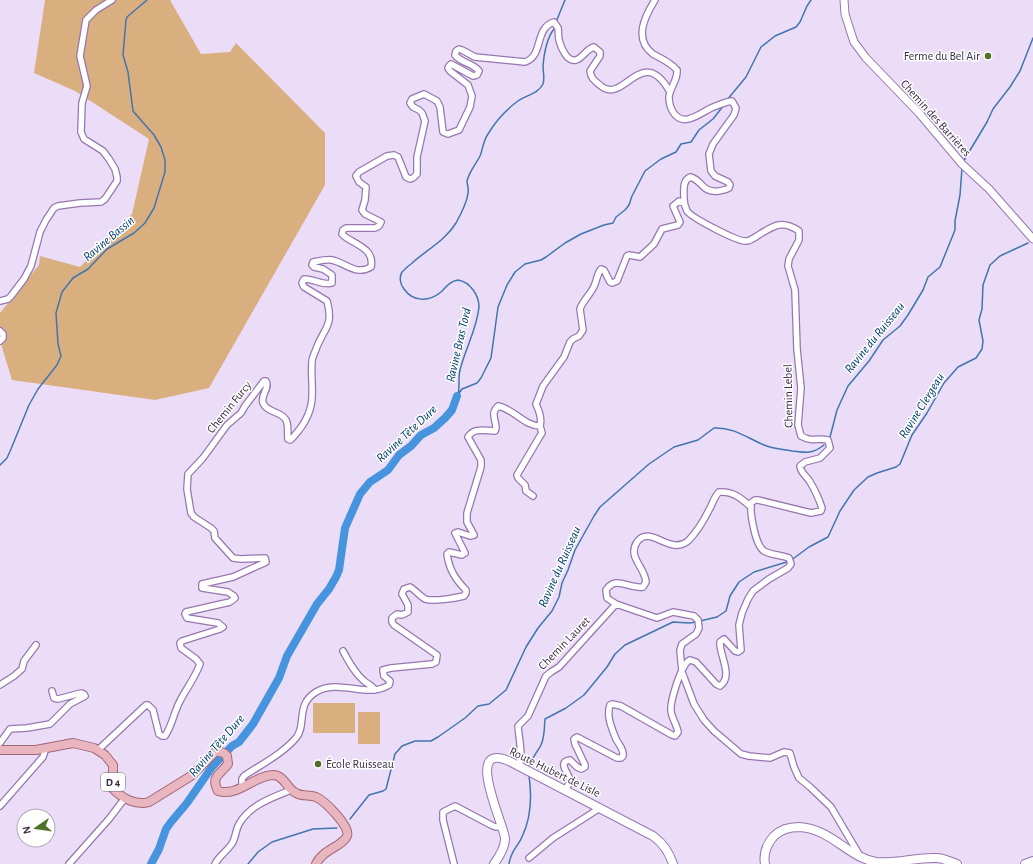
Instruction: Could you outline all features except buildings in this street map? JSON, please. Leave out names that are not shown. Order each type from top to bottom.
[{"type":"main road","name":"D 4","points":[[0,750],[36,750],[73,743],[98,750],[106,754],[113,765],[113,789],[125,798],[135,803],[143,804],[149,802],[191,776],[215,752],[223,752],[229,760],[228,764],[216,779],[215,785],[218,791],[225,793],[272,775],[278,776],[298,795],[316,797],[324,802],[342,822],[348,832],[347,837],[324,853],[316,864]]},
{"type":"main road","name":"Route Hubert de Lisle","points":[[494,864],[501,853],[505,841],[487,776],[489,762],[494,758],[506,760],[653,836],[663,844],[674,864]]},
{"type":"main road","points":[[765,864],[764,858],[769,842],[780,831],[794,827],[817,830],[830,836],[860,856],[872,861],[885,863],[938,857],[957,864]]},
{"type":"main road","points":[[1025,864],[1033,861]]},
{"type":"street","points":[[0,301],[8,299],[24,279],[31,266],[40,232],[54,208],[58,206],[80,203],[101,202],[105,199],[117,181],[115,169],[109,159],[103,151],[84,138],[81,132],[82,103],[87,86],[80,56],[86,20],[96,10],[112,0]]},
{"type":"street","points":[[533,496],[526,491],[525,485],[517,475],[542,432],[540,426],[542,421],[541,416],[536,404],[538,397],[543,386],[564,357],[570,342],[582,333],[583,324],[580,309],[590,291],[594,288],[599,272],[601,269],[604,270],[612,283],[617,281],[626,256],[629,255],[640,258],[654,244],[662,229],[678,225],[680,222],[673,206],[679,201],[684,203],[684,183],[686,179],[690,177],[694,178],[707,190],[714,191],[726,190],[730,185],[728,182],[716,176],[711,171],[709,154],[734,115],[736,108],[732,101],[688,119],[681,119],[671,110],[669,102],[670,92],[676,78],[677,70],[670,63],[652,53],[645,45],[642,36],[644,18],[655,0]]},
{"type":"street","name":"Chemin des Barrières","points":[[844,0],[845,14],[854,42],[866,58],[919,113],[962,164],[989,189],[1033,239]]},
{"type":"street","name":"Chemin Furcy","points":[[98,750],[139,710],[148,705],[153,710],[159,734],[165,736],[169,730],[171,720],[180,700],[196,675],[200,664],[196,658],[181,648],[180,643],[223,627],[218,623],[187,618],[184,614],[186,612],[230,602],[234,598],[234,596],[228,592],[202,588],[202,584],[233,576],[267,561],[265,558],[234,558],[215,538],[214,531],[194,517],[191,513],[187,488],[188,474],[203,458],[227,425],[241,413],[264,381],[268,384],[268,387],[263,397],[263,401],[270,410],[284,417],[287,422],[288,439],[290,440],[294,437],[308,417],[313,390],[312,360],[317,347],[329,326],[330,318],[327,301],[304,288],[302,283],[304,279],[311,279],[328,285],[332,283],[332,275],[323,269],[312,265],[313,262],[317,261],[333,261],[352,269],[365,270],[371,267],[371,256],[366,249],[352,242],[342,234],[343,230],[346,228],[375,228],[380,226],[381,222],[364,214],[362,210],[365,200],[366,187],[359,182],[356,176],[359,172],[387,156],[394,155],[398,157],[406,176],[410,179],[417,174],[417,157],[425,121],[422,113],[410,103],[412,99],[417,95],[424,94],[437,101],[440,107],[443,132],[448,134],[459,130],[470,107],[472,96],[468,85],[448,68],[451,64],[473,76],[477,75],[479,71],[477,68],[458,60],[455,55],[456,51],[459,49],[462,50],[475,58],[525,62],[530,61],[535,55],[541,33],[550,23],[554,22],[558,28],[558,39],[562,49],[569,59],[574,61],[579,59],[588,49],[594,47],[600,52],[600,56],[590,71],[593,80],[604,89],[609,90],[619,88],[636,75],[650,72],[655,74],[665,83],[670,92]]},
{"type":"street","name":"Chemin Lebel","points":[[684,203],[686,210],[702,223],[723,231],[737,240],[747,241],[768,229],[780,225],[788,225],[799,231],[800,240],[788,259],[788,266],[795,290],[797,349],[801,388],[798,425],[801,436],[808,439],[828,440],[830,444],[830,448],[820,458],[800,466],[819,499],[822,508],[818,512],[811,513],[755,500],[751,502],[751,507]]},
{"type":"street","points":[[0,331],[3,334],[3,338],[0,341]]},
{"type":"street","points":[[242,787],[242,779],[244,776],[281,752],[297,738],[300,731],[304,705],[308,698],[314,693],[322,688],[342,686],[375,690],[383,689],[389,685],[390,681],[384,676],[383,670],[432,664],[436,662],[437,655],[394,625],[392,618],[397,614],[406,614],[408,612],[408,605],[402,594],[404,589],[410,587],[424,598],[428,599],[450,599],[464,596],[466,593],[466,590],[448,564],[447,554],[449,552],[462,555],[465,553],[455,533],[458,532],[470,536],[474,535],[467,522],[481,467],[481,460],[468,437],[477,430],[495,431],[496,428],[493,418],[495,410],[498,406],[505,408],[529,424],[540,426]]},
{"type":"street","points":[[565,790],[570,780],[563,763],[566,760],[570,760],[581,769],[585,767],[575,744],[575,738],[577,737],[617,758],[621,758],[623,756],[623,750],[611,725],[610,705],[621,706],[672,735],[677,734],[678,729],[672,713],[671,704],[682,672],[687,661],[693,660],[714,683],[720,686],[725,679],[726,671],[720,642],[721,640],[724,639],[738,652],[741,650],[739,625],[742,613],[753,590],[788,568],[791,564],[789,558],[770,553],[762,548],[756,537],[751,507],[737,495],[725,491],[719,492],[715,496],[709,510],[687,541],[672,545],[666,544],[652,536],[644,536],[637,542],[634,552],[636,561],[644,571],[646,582],[642,587],[616,582],[609,585],[606,590],[607,598],[616,604],[654,618],[673,612],[694,616],[698,620],[699,628],[696,634],[682,644],[680,650],[682,672],[694,704],[704,720],[714,731],[741,754],[770,758],[784,752],[790,753],[799,778],[831,807],[860,856]]},
{"type":"street","name":"Chemin Lauret","points":[[518,766],[520,758],[520,739],[518,726],[528,716],[546,676],[559,668],[616,604]]},
{"type":"street","points":[[0,685],[22,669],[24,662],[36,645]]},
{"type":"street","points":[[343,651],[351,667],[375,690]]},
{"type":"street","points":[[0,743],[10,729],[50,724],[70,704],[85,696],[82,693],[54,698],[52,691]]},
{"type":"street","points":[[0,806],[43,757],[46,748]]},
{"type":"street","points":[[215,864],[218,858],[232,844],[239,823],[249,811],[261,802],[291,790]]},
{"type":"street","points":[[69,864],[109,820],[125,798]]},
{"type":"street","points":[[454,864],[442,816],[443,812],[455,806],[493,826],[502,826]]},
{"type":"street","points":[[529,858],[553,838],[600,808]]},
{"type":"shaded area","points":[[45,0],[170,0],[201,54],[230,52],[236,43],[325,133],[325,185],[209,388],[155,400],[12,380],[0,341],[0,313],[39,265],[40,256],[80,267],[132,214],[149,139],[75,91],[34,73]]},
{"type":"shaded area","points":[[313,703],[355,703],[355,733],[313,733]]},
{"type":"shaded area","points":[[358,712],[380,712],[380,744],[358,744]]},
{"type":"waterway","name":"Ravine Bassin","points":[[0,465],[7,458],[29,405],[38,389],[57,365],[61,356],[58,344],[56,313],[62,292],[73,278],[88,269],[107,249],[134,233],[145,223],[154,208],[165,172],[165,160],[161,147],[154,135],[133,111],[128,72],[123,55],[127,17],[147,0]]},
{"type":"waterway","name":"Ravine Bras Tord","points":[[556,22],[565,0]]},
{"type":"waterway","name":"Ravine Tête Dure","points":[[727,100],[746,77],[761,47],[775,36],[796,27],[811,0]]},
{"type":"waterway","name":"Ravine Bras Tord","points":[[458,395],[460,370],[478,315],[479,302],[476,294],[470,286],[458,280],[450,283],[441,292],[431,298],[416,298],[404,289],[400,276],[402,272],[446,235],[456,223],[466,201],[468,178],[480,156],[486,137],[494,125],[514,104],[538,90],[543,84],[545,51],[549,37],[554,29]]},
{"type":"waterway","name":"Ravine du Ruisseau","points":[[963,162],[993,109],[1020,71],[1033,38]]},
{"type":"waterway","name":"Ravine Tête Dure","points":[[457,396],[462,389],[477,383],[491,358],[498,307],[507,285],[515,272],[525,264],[541,260],[581,234],[613,223],[616,217],[629,205],[645,171],[661,159],[676,152],[681,144],[691,142],[699,130],[713,119],[724,105]]},
{"type":"waterway","name":"Ravine du Ruisseau","points":[[830,437],[837,410],[848,386],[869,361],[883,340],[900,326],[923,290],[928,277],[940,267],[955,230],[962,168]]},
{"type":"waterway","name":"Ravine Clergeau","points":[[700,621],[717,617],[726,611],[730,596],[739,582],[754,572],[790,561],[809,547],[828,537],[840,511],[854,490],[868,477],[896,467],[900,464],[912,435],[927,413],[944,383],[958,367],[976,358],[982,349],[983,341],[979,320],[982,309],[983,285],[990,265],[1000,256],[1028,243]]},
{"type":"waterway","name":"Ravine Tête Dure","points":[[151,864],[159,849],[166,829],[187,803],[212,767],[232,746],[239,742],[253,724],[279,678],[287,656],[317,604],[336,577],[339,570],[345,528],[360,494],[370,482],[388,470],[399,455],[411,446],[421,435],[434,428],[445,418],[452,410],[457,396]]},
{"type":"waterway","name":"Ravine du Ruisseau","points":[[350,819],[369,795],[386,789],[395,754],[402,746],[415,741],[431,741],[465,718],[478,706],[489,704],[506,690],[526,647],[538,628],[552,611],[559,597],[562,583],[575,550],[594,516],[600,507],[649,464],[674,447],[698,440],[714,428],[728,429],[767,446],[792,451],[812,452],[824,445]]},
{"type":"waterway","name":"Ravine Clergeau","points":[[529,767],[542,742],[545,719],[566,708],[584,695],[607,667],[615,654],[625,645],[673,622],[697,622]]},
{"type":"waterway","name":"Ravine Clergeau","points":[[509,864],[511,855],[525,830],[529,815],[529,776]]},
{"type":"waterway","name":"Ravine du Ruisseau","points":[[248,864],[258,852],[272,842],[313,829],[337,828]]},
{"type":"place","name":"Ferme du Bel Air","points":[[988,56]]},
{"type":"place","name":"École Ruisseau","points":[[318,764]]}]
